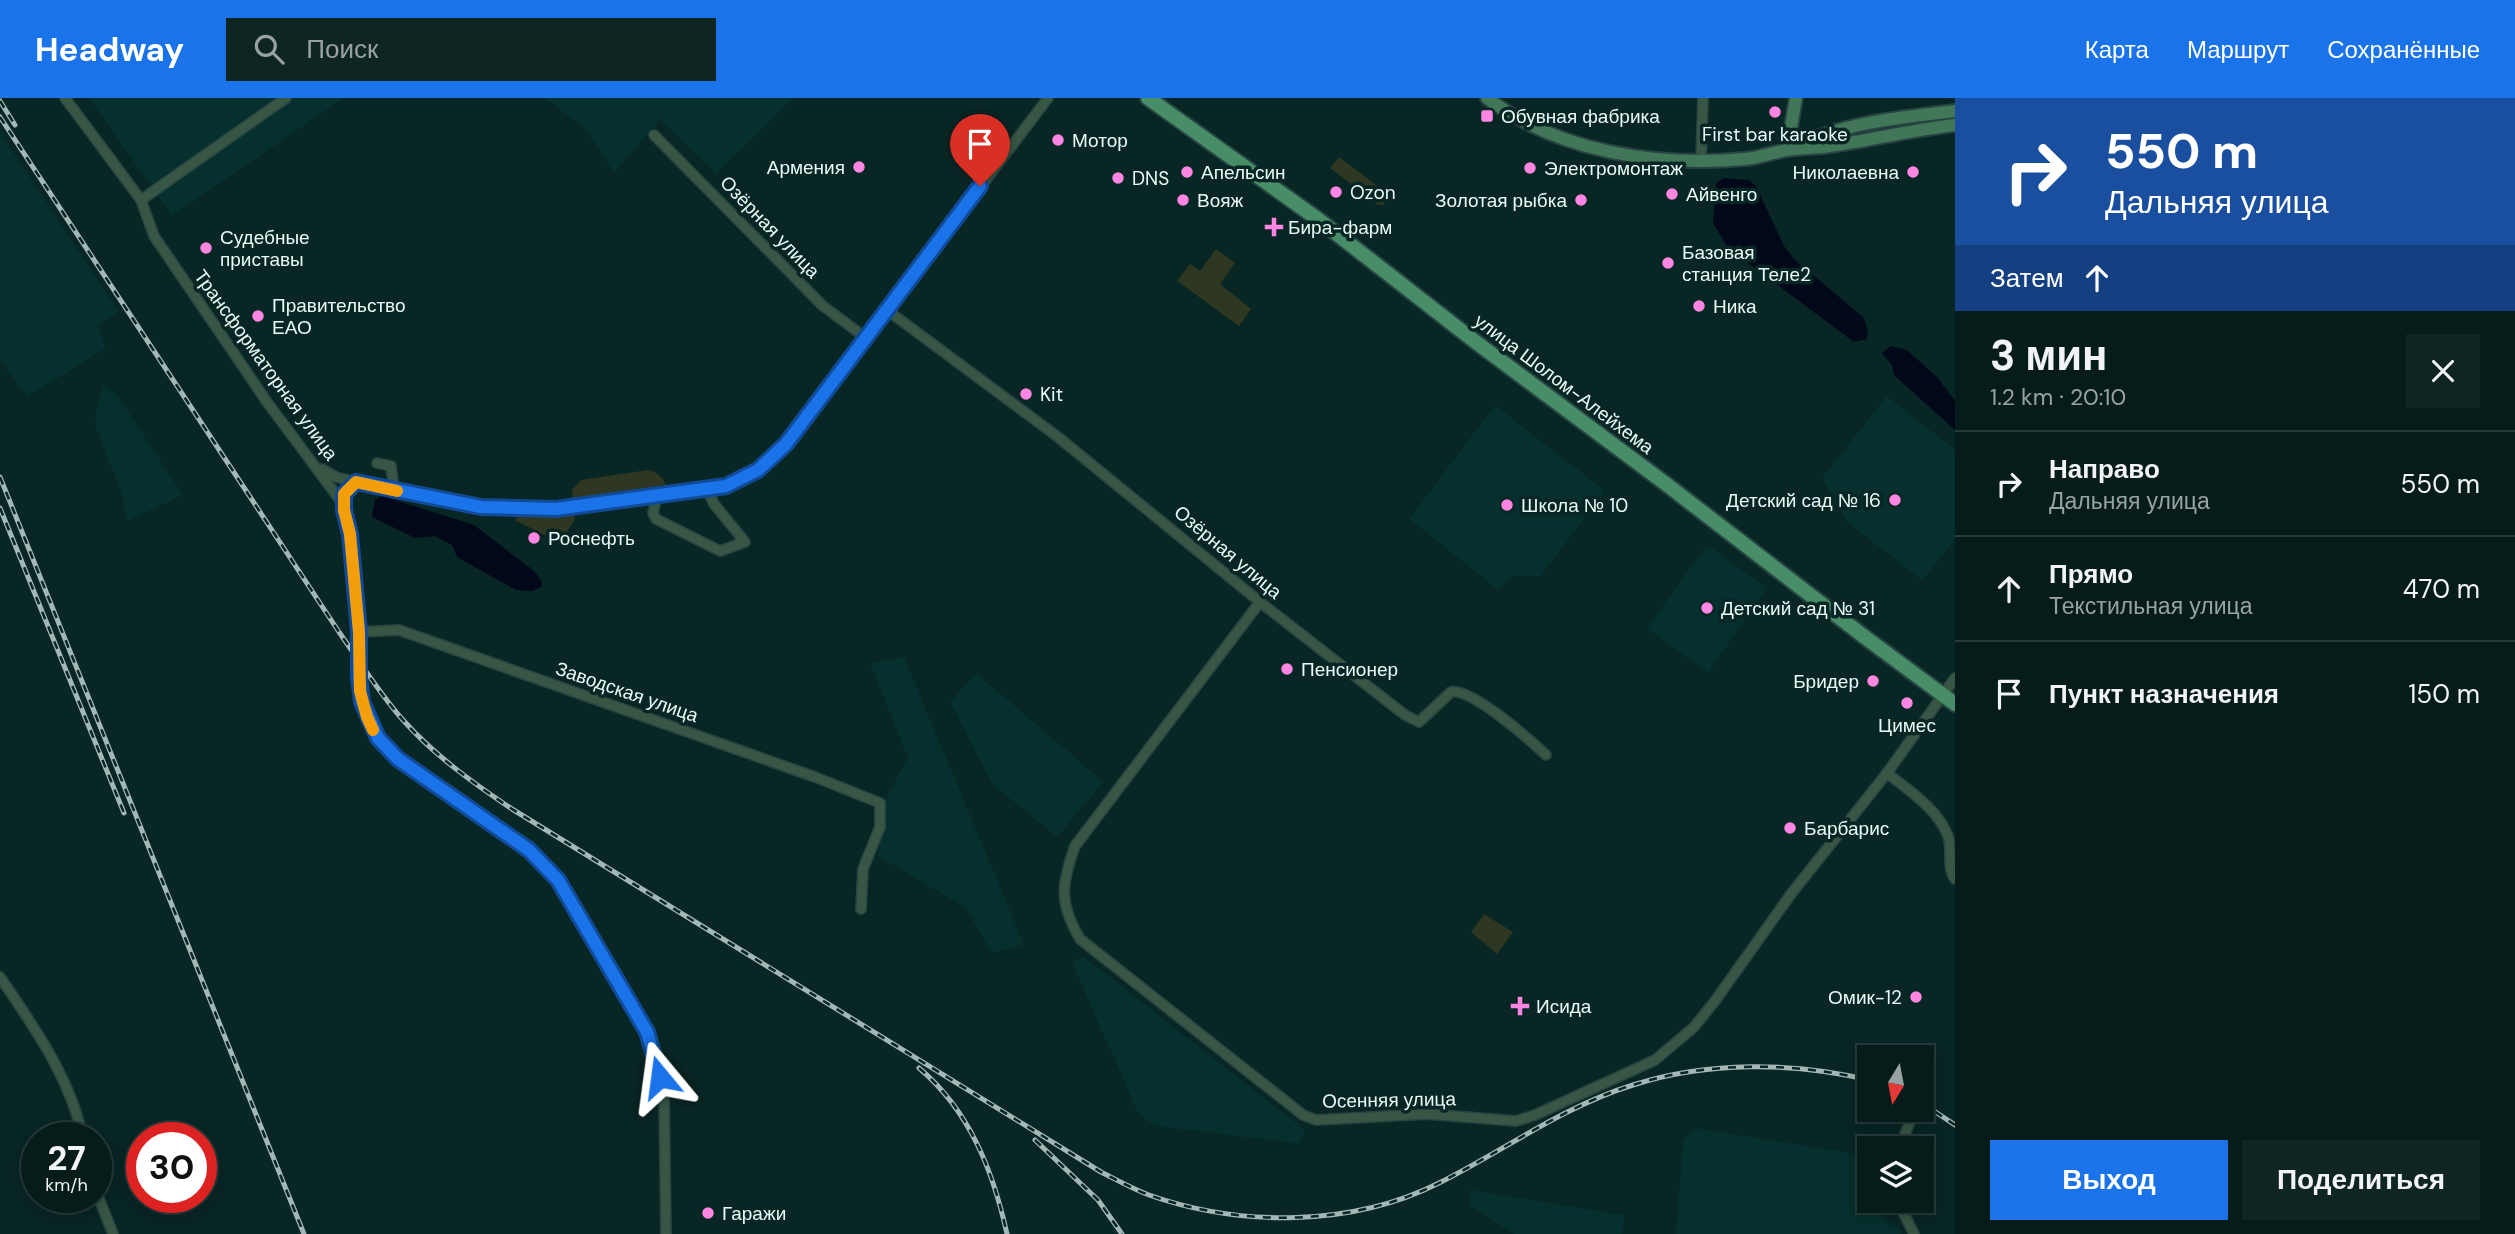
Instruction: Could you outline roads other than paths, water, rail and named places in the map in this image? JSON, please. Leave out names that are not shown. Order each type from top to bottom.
[{"type":"main road","name":"улица Шолом-Алейхема","points":[[1148,98],[1319,220],[1476,343],[1949,699]]},
{"type":"main road","points":[[1487,98],[1535,129],[1584,146],[1657,159],[1747,159],[1787,150],[1824,147],[1955,125]]},
{"type":"main road","points":[[1787,150],[1796,98]]},
{"type":"main road","points":[[1787,150],[1820,134],[1895,119],[1955,111]]},
{"type":"street","name":"Трансформаторная улица","points":[[65,98],[141,200],[154,236],[267,402],[334,490],[344,510],[350,534],[359,632],[360,691],[367,717],[378,738],[398,759],[529,850],[558,880],[647,1032],[664,1095],[666,1234]]},
{"type":"street","points":[[141,200],[286,98]]},
{"type":"street","points":[[309,456],[326,472],[356,482],[481,507],[556,509],[726,486],[758,470],[786,444],[1048,98]]},
{"type":"street","points":[[1701,161],[1703,98]]},
{"type":"street","name":"Озёрная улица","points":[[654,135],[823,306],[866,338]]},
{"type":"street","name":"Озёрная улица","points":[[887,310],[1058,437],[1260,602],[1412,720],[1419,722],[1451,692],[1458,691],[1522,732],[1546,755]]},
{"type":"street","points":[[377,463],[391,466],[394,490]]},
{"type":"street","points":[[344,510],[344,494],[356,482]]},
{"type":"street","points":[[657,496],[653,513],[656,519],[720,551],[746,542],[714,504],[707,489]]},
{"type":"street","name":"Осенняя улица","points":[[1260,602],[1075,846],[1065,874],[1064,899],[1070,922],[1080,939],[1303,1115],[1316,1120],[1427,1114],[1516,1121],[1656,1060],[1694,1027],[1715,1002],[1791,894],[1887,772],[1949,699],[1955,678]]},
{"type":"street","name":"Заводская улица","points":[[359,632],[399,630],[803,773],[880,803],[880,827],[863,869],[861,908]]},
{"type":"street","points":[[1887,772],[1920,799],[1940,822],[1948,838],[1951,872],[1955,879]]},
{"type":"street","points":[[0,976],[46,1045],[76,1108],[79,1122]]},
{"type":"street","points":[[105,1213],[113,1234]]},
{"type":"street","points":[[1904,1213],[1914,1234]]},
{"type":"water","points":[[1723,178],[1749,180],[1756,186],[1784,246],[1795,260],[1863,317],[1868,330],[1867,339],[1854,342],[1728,248],[1713,223],[1716,184]]},
{"type":"water","points":[[1891,346],[1907,350],[1937,377],[1955,401],[1955,430],[1894,375],[1892,365],[1882,353]]},
{"type":"water","points":[[382,496],[474,525],[534,571],[542,582],[541,587],[532,591],[516,590],[457,557],[452,545],[435,536],[415,538],[372,517],[375,500]]},
{"type":"railway","points":[[0,101],[15,125]]},
{"type":"railway","points":[[0,117],[339,632],[386,699],[428,745],[469,779],[512,809],[1101,1172],[1149,1195],[1220,1213],[1296,1218],[1333,1215],[1370,1208],[1439,1183],[1583,1105],[1607,1094],[1662,1077],[1721,1068],[1781,1067],[1857,1078]]},
{"type":"railway","points":[[0,477],[304,1234]]},
{"type":"railway","points":[[0,508],[124,813]]},
{"type":"railway","points":[[919,1068],[937,1085],[966,1123],[995,1188],[1007,1234]]},
{"type":"railway","points":[[1934,1111],[1955,1125]]},
{"type":"railway","points":[[1035,1140],[1098,1200],[1122,1234]]},
{"type":"place","name":"First bar karaoke","points":[[1775,112]]},
{"type":"place","name":"Обувная фабрика","points":[[1487,116]]},
{"type":"place","name":"Мотор","points":[[1058,140]]},
{"type":"place","name":"Армения","points":[[859,167]]},
{"type":"place","name":"Электромонтаж","points":[[1530,168]]},
{"type":"place","name":"Апельсин","points":[[1187,172]]},
{"type":"place","name":"Николаевна","points":[[1913,172]]},
{"type":"place","name":"DNS","points":[[1118,178]]},
{"type":"place","name":"Ozon","points":[[1336,192]]},
{"type":"place","name":"Айвенго","points":[[1672,194]]},
{"type":"place","name":"Вояж","points":[[1183,200]]},
{"type":"place","name":"Золотая рыбка","points":[[1581,200]]},
{"type":"place","name":"Бира-фарм","points":[[1274,227]]},
{"type":"place","name":"Судебные приставы","points":[[206,248]]},
{"type":"place","name":"Базовая станция Теле2","points":[[1668,263]]},
{"type":"place","name":"Ника","points":[[1699,306]]},
{"type":"place","name":"Правительство ЕАО","points":[[258,316]]},
{"type":"place","name":"Kit","points":[[1026,394]]},
{"type":"place","name":"Детский сад № 16","points":[[1895,500]]},
{"type":"place","name":"Школа № 10","points":[[1507,505]]},
{"type":"place","name":"Роснефть","points":[[534,538]]},
{"type":"place","name":"Детский сад № 31","points":[[1707,608]]},
{"type":"place","name":"Пенсионер","points":[[1287,669]]},
{"type":"place","name":"Бридер","points":[[1873,681]]},
{"type":"place","name":"Цимес","points":[[1907,703]]},
{"type":"place","name":"Барбарис","points":[[1790,828]]},
{"type":"place","name":"Омик-12","points":[[1916,997]]},
{"type":"place","name":"Исида","points":[[1520,1006]]},
{"type":"place","name":"Гаражи","points":[[708,1213]]}]
